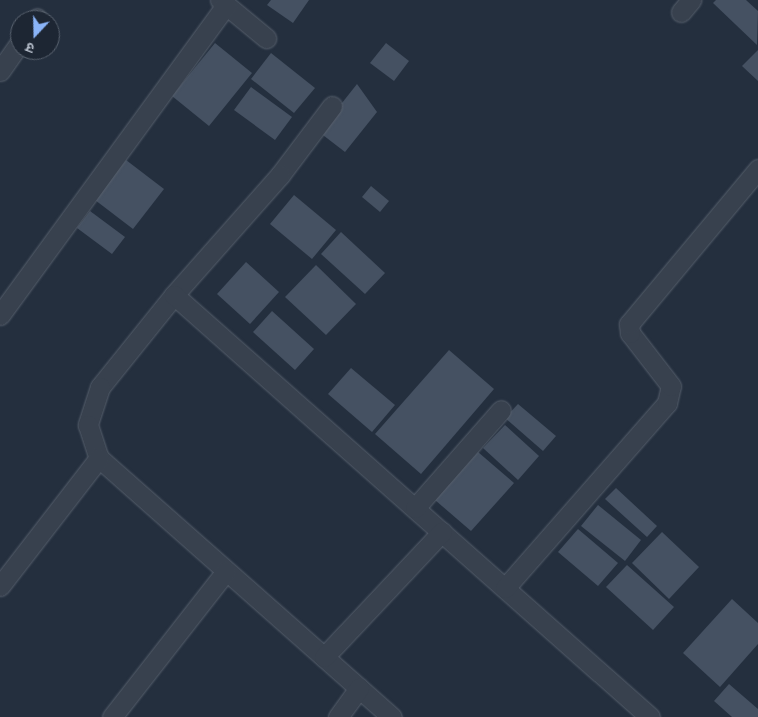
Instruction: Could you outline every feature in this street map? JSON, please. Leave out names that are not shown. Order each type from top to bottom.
[{"type":"street","points":[[0,315],[223,2],[266,38]]},
{"type":"street","points":[[0,71],[10,56]]},
{"type":"street","points":[[332,106],[280,175],[174,295],[100,387],[88,425],[99,458],[392,717]]},
{"type":"street","points":[[505,588],[667,403],[671,386],[630,333],[629,324],[758,169]]},
{"type":"street","points":[[174,295],[650,717]]},
{"type":"street","points":[[414,508],[501,410]]},
{"type":"street","points":[[0,586],[99,458]]},
{"type":"street","points":[[324,657],[442,532]]},
{"type":"street","points":[[112,717],[226,570]]},
{"type":"street","points":[[338,717],[359,688]]},
{"type":"building","points":[[271,0],[309,0],[293,23],[267,5]]},
{"type":"building","points":[[716,0],[746,0],[758,11],[757,45],[713,3]]},
{"type":"building","points":[[215,43],[252,73],[209,126],[172,96]]},
{"type":"building","points":[[386,43],[409,61],[394,81],[370,63]]},
{"type":"building","points":[[758,50],[758,81],[742,66]]},
{"type":"building","points":[[271,53],[315,88],[294,113],[251,79]]},
{"type":"building","points":[[357,84],[377,112],[345,152],[319,132]]},
{"type":"building","points":[[251,87],[292,117],[275,140],[234,110]]},
{"type":"building","points":[[126,160],[164,189],[133,229],[95,200]]},
{"type":"building","points":[[371,186],[389,201],[380,212],[362,197]]},
{"type":"building","points":[[294,195],[336,230],[312,259],[270,224]]},
{"type":"building","points":[[90,211],[125,237],[112,254],[77,228]]},
{"type":"building","points":[[341,232],[385,273],[365,294],[321,254]]},
{"type":"building","points":[[246,262],[279,292],[250,324],[217,294]]},
{"type":"building","points":[[316,265],[356,304],[326,335],[285,297]]},
{"type":"building","points":[[272,311],[314,349],[295,370],[253,332]]},
{"type":"building","points":[[449,350],[494,389],[421,474],[375,434]]},
{"type":"building","points":[[351,368],[395,405],[372,432],[328,394]]},
{"type":"building","points":[[518,404],[556,436],[543,451],[505,418]]},
{"type":"building","points":[[505,425],[539,456],[518,480],[483,448]]},
{"type":"building","points":[[478,452],[514,483],[471,531],[435,500]]},
{"type":"building","points":[[616,488],[657,526],[647,537],[605,499]]},
{"type":"building","points":[[598,505],[641,540],[625,561],[581,526]]},
{"type":"building","points":[[578,529],[618,563],[598,586],[558,552]]},
{"type":"building","points":[[662,532],[699,567],[669,599],[632,563]]},
{"type":"building","points":[[627,565],[674,607],[653,630],[606,587]]},
{"type":"building","points":[[732,599],[758,623],[758,644],[720,687],[683,653]]},
{"type":"building","points":[[729,684],[758,709],[758,717],[732,717],[714,701]]}]
